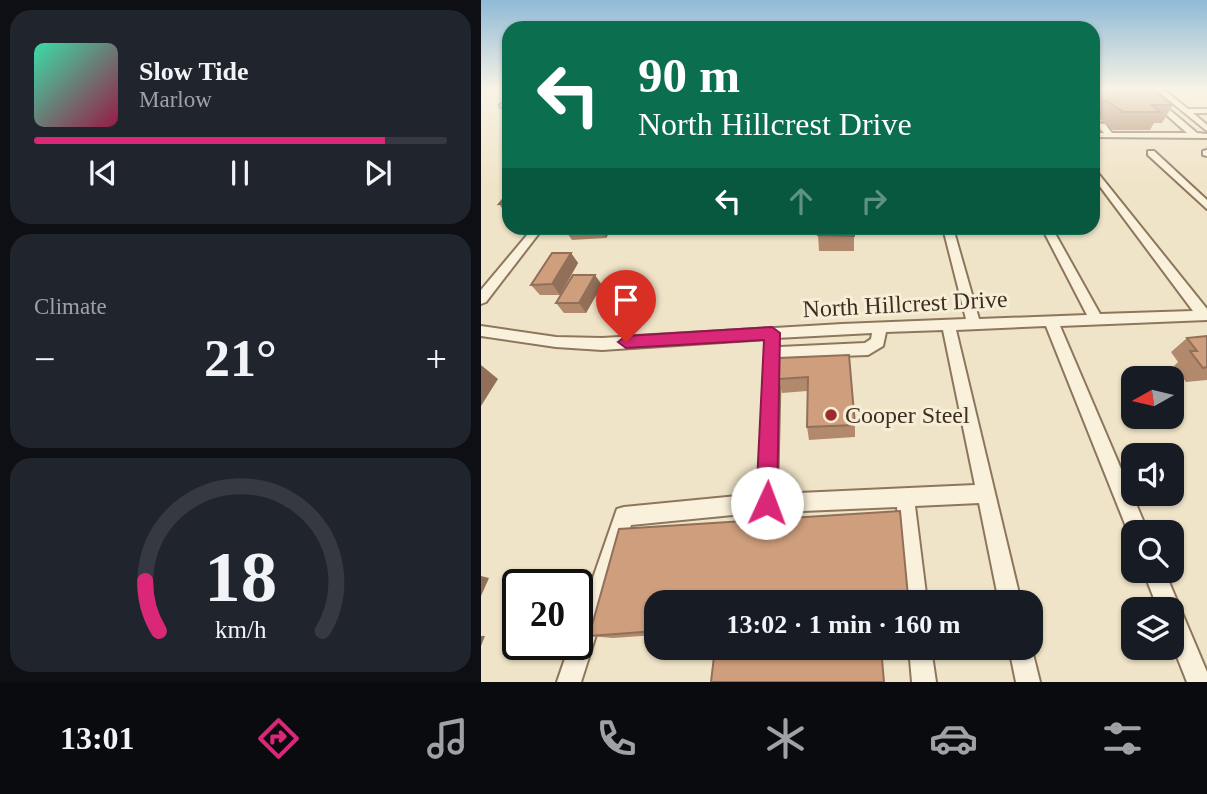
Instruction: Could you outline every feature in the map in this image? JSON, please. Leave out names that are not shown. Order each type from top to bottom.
[{"type":"street","points":[[1177,121],[1196,136]]},
{"type":"street","points":[[1100,126],[1111,136]]},
{"type":"street","points":[[1100,135],[1207,136]]},
{"type":"street","points":[[1151,153],[1207,206]]},
{"type":"street","points":[[1100,179],[1205,315]]},
{"type":"street","points":[[481,299],[532,235]]},
{"type":"street","points":[[950,235],[974,323]]},
{"type":"street","points":[[1051,235],[1095,318]]},
{"type":"street","name":"North Hillcrest Drive","points":[[481,331],[556,342],[602,344],[948,324],[1205,315]]},
{"type":"street","points":[[1051,321],[1133,520]]},
{"type":"street","points":[[948,324],[1007,590]]},
{"type":"street","points":[[773,353],[868,349],[878,342],[880,328]]},
{"type":"street","points":[[767,503],[772,333]]},
{"type":"street","points":[[570,682],[624,516],[767,503],[986,494]]},
{"type":"street","points":[[905,496],[915,590]]},
{"type":"street","points":[[1184,646],[1199,682]]},
{"type":"street","points":[[921,660],[924,682]]},
{"type":"street","points":[[1023,660],[1028,682]]},
{"type":"building","points":[[552,253],[571,253],[552,284],[531,285]]},
{"type":"building","points":[[573,275],[595,275],[579,303],[556,303]]},
{"type":"building","points":[[1207,336],[1207,367],[1203,368],[1190,351],[1197,351],[1187,338]]},
{"type":"building","name":"Cooper Steel","points":[[849,355],[855,425],[807,427],[808,377],[779,379],[779,358]]},
{"type":"building","points":[[900,511],[907,590],[644,590],[644,632],[593,636],[593,622],[619,529]]},
{"type":"building","points":[[714,660],[882,660],[884,682],[711,682]]},
{"type":"place","name":"Cooper Steel","points":[[831,415]]},
{"type":"route","points":[[626,342],[772,333],[767,503]]}]
